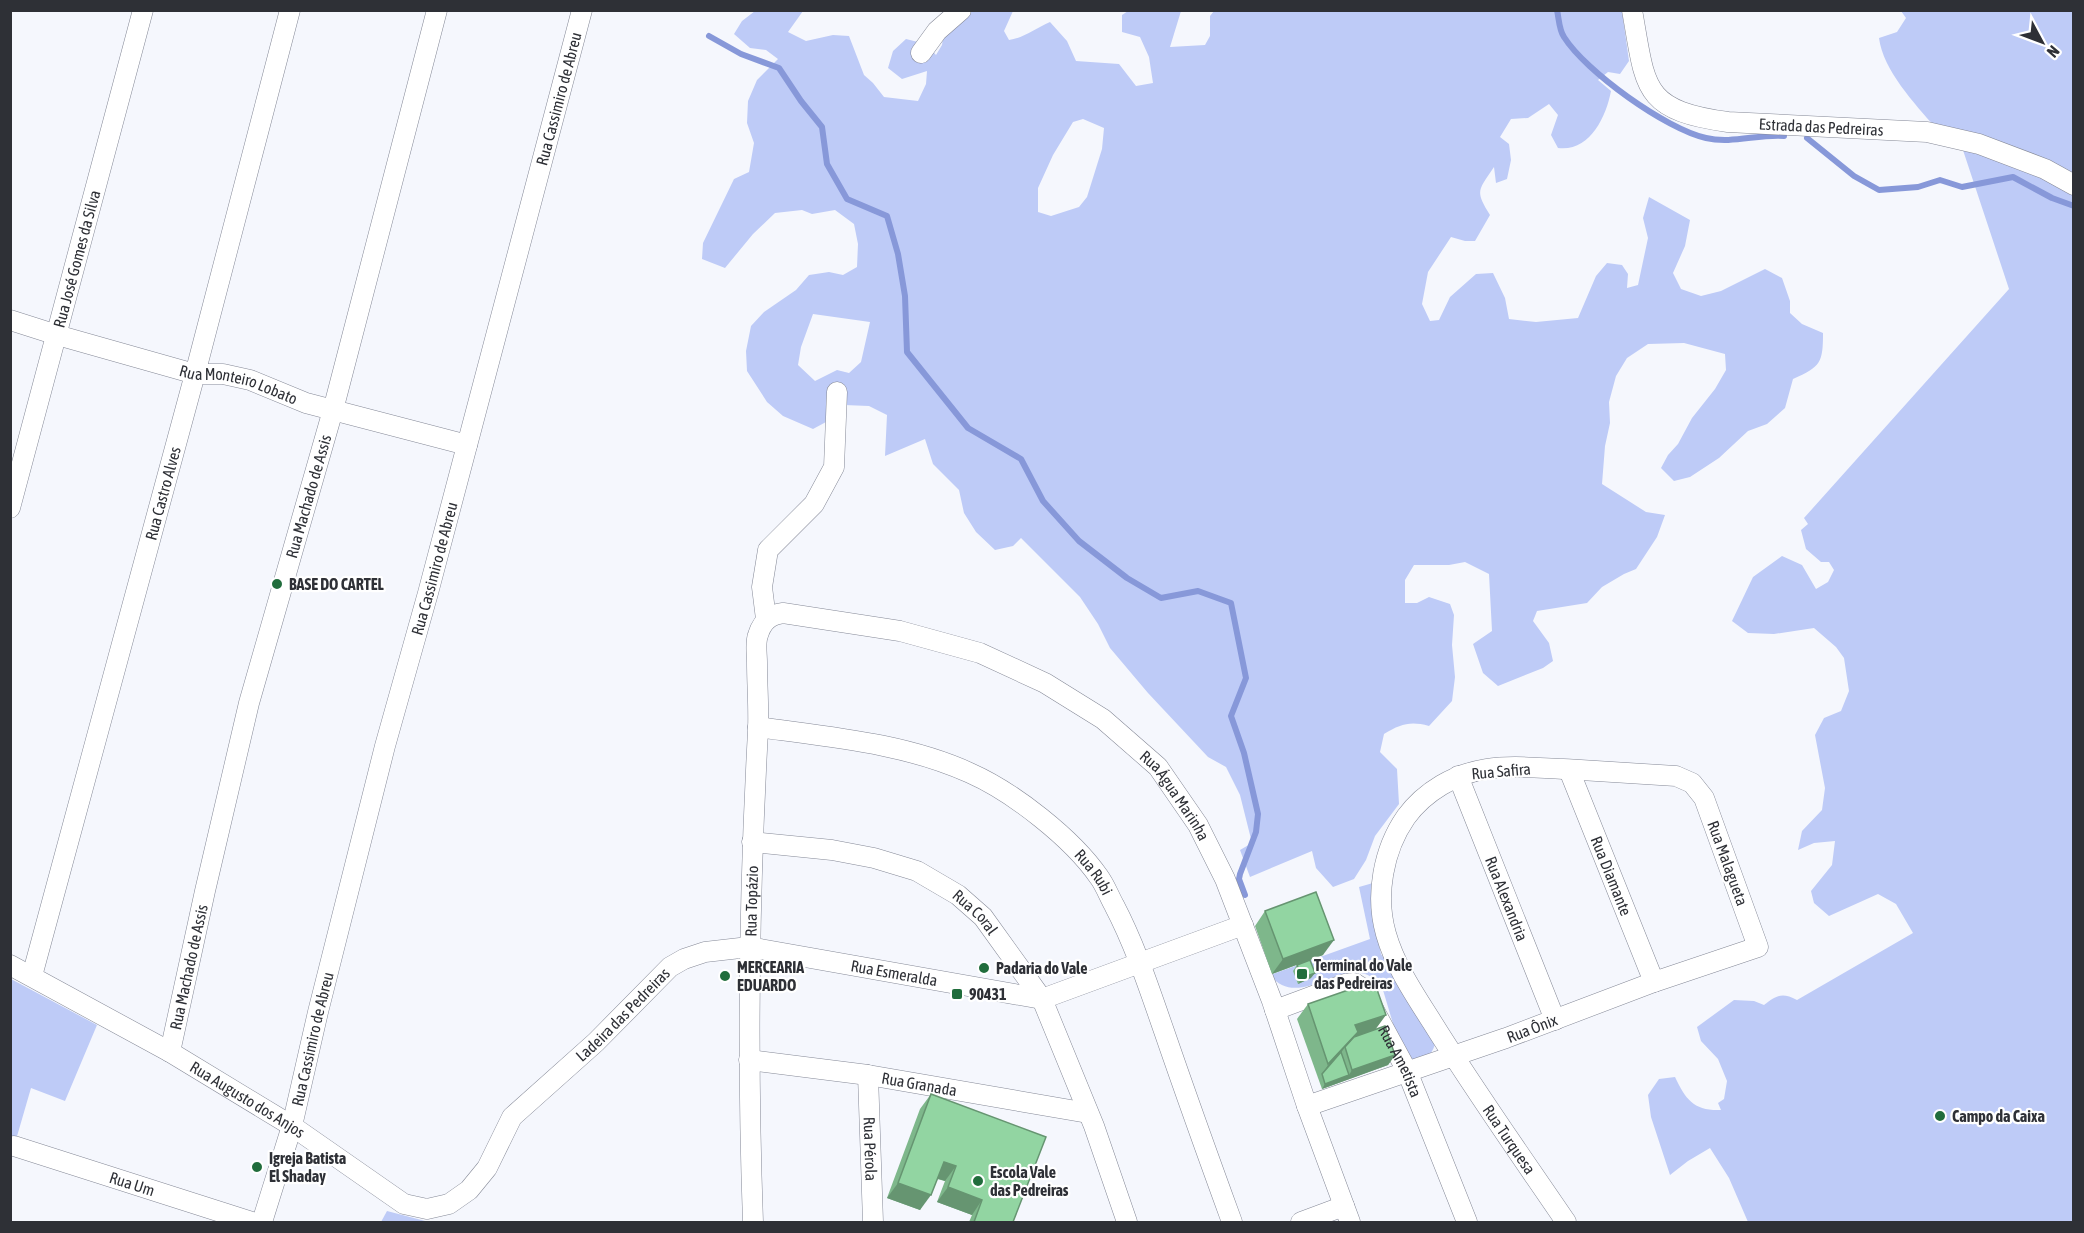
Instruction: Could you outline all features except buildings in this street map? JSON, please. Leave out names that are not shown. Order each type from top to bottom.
[{"type":"street","name":"Rua José Gomes da Silva","points":[[10,508],[143,10]]},
{"type":"street","name":"Rua Castro Alves","points":[[32,976],[195,374],[290,10]]},
{"type":"street","name":"Rua Machado de Assis","points":[[170,1052],[249,703],[333,410],[437,10]]},
{"type":"street","name":"Rua Cassimiro de Abreu","points":[[262,1222],[292,1126],[385,746],[428,593],[582,10]]},
{"type":"street","points":[[921,53],[937,31],[961,10]]},
{"type":"street","name":"Estrada das Pedreiras","points":[[1632,10],[1643,70],[1648,84],[1662,102],[1675,111],[1704,119],[1728,122],[1927,132],[1979,144],[2045,169],[2073,185]]},
{"type":"street","name":"Rua Monteiro Lobato","points":[[10,320],[195,374],[223,374],[250,380],[306,403],[467,445]]},
{"type":"street","points":[[766,619],[762,587],[768,550],[814,504],[834,467],[837,393]]},
{"type":"street","name":"Rua Água Marinha","points":[[766,619],[774,614],[783,613],[900,631],[980,653],[1045,683],[1102,719],[1158,767],[1191,815],[1225,879],[1275,1010],[1347,1214]]},
{"type":"street","name":"Rua Topázio","points":[[753,1222],[749,947],[758,727],[757,638],[766,619]]},
{"type":"street","name":"Rua Rubi","points":[[758,727],[877,744],[929,757],[971,773],[1012,797],[1059,831],[1099,877],[1126,929],[1140,961],[1197,1129],[1232,1222]]},
{"type":"street","name":"Rua Safira","points":[[1453,1056],[1392,952],[1383,923],[1381,892],[1387,860],[1398,830],[1410,812],[1432,791],[1458,776],[1485,770],[1515,767],[1676,776],[1692,783]]},
{"type":"street","name":"Rua Diamante","points":[[1569,770],[1654,982]]},
{"type":"street","name":"Rua Alexandria","points":[[1458,776],[1555,1020]]},
{"type":"street","name":"Rua Malagueta","points":[[1692,783],[1704,798],[1758,947]]},
{"type":"street","name":"Rua Coral","points":[[752,842],[832,850],[874,858],[916,871],[958,895],[983,918],[1042,999],[1088,1113],[1127,1222]]},
{"type":"street","points":[[1042,999],[1140,961],[1243,925]]},
{"type":"street","name":"Rua Esmeralda","points":[[749,947],[1042,999]]},
{"type":"street","name":"Ladeira das Pedreiras","points":[[513,1117],[596,1042],[670,967],[684,959],[705,952],[749,947]]},
{"type":"street","name":"Rua Ônix","points":[[1307,1106],[1758,947]]},
{"type":"street","name":"Rua Augusto dos Anjos","points":[[10,965],[170,1052],[292,1126],[404,1204],[428,1209],[449,1204],[469,1190],[487,1168],[513,1117]]},
{"type":"street","name":"Rua Ametista","points":[[1275,1010],[1345,984],[1357,984],[1362,988],[1407,1071],[1467,1222]]},
{"type":"street","name":"Rua Turquesa","points":[[1453,1056],[1566,1222]]},
{"type":"street","name":"Rua Granada","points":[[749,1060],[868,1074],[1088,1113]]},
{"type":"street","name":"Rua Pérola","points":[[868,1074],[873,1222]]},
{"type":"street","name":"Rua Um","points":[[14,1146],[252,1222]]},
{"type":"street","points":[[1301,1222],[1347,1214]]},
{"type":"shaded area","points":[[755,11],[803,11],[788,32],[806,41],[833,35],[849,36],[864,75],[884,97],[918,101],[926,84],[927,71],[902,79],[888,68],[893,51],[906,39],[926,44],[936,55],[942,45],[945,25],[953,11],[1013,11],[1004,31],[1009,40],[1025,35],[1050,22],[1067,41],[1076,61],[1119,64],[1136,86],[1153,83],[1149,57],[1140,37],[1122,32],[1122,15],[1128,11],[1181,11],[1170,47],[1205,45],[1210,36],[1210,16],[1214,11],[1622,11],[1629,61],[1620,74],[1608,72],[1598,80],[1611,91],[1600,122],[1587,139],[1579,145],[1558,148],[1551,135],[1558,115],[1549,104],[1528,118],[1511,119],[1500,137],[1509,144],[1511,160],[1507,179],[1496,183],[1494,167],[1480,190],[1482,200],[1490,215],[1475,241],[1451,237],[1428,272],[1422,304],[1430,321],[1439,320],[1450,297],[1476,274],[1493,273],[1505,298],[1509,319],[1536,322],[1578,318],[1596,276],[1607,263],[1622,265],[1628,274],[1627,288],[1638,285],[1648,238],[1643,218],[1649,197],[1690,220],[1685,246],[1673,273],[1681,289],[1701,296],[1721,291],[1765,269],[1782,278],[1790,301],[1790,313],[1802,324],[1823,333],[1821,357],[1810,371],[1793,379],[1785,408],[1767,424],[1748,431],[1719,458],[1690,477],[1674,481],[1661,468],[1668,455],[1678,444],[1692,418],[1715,389],[1726,370],[1725,354],[1684,343],[1648,344],[1627,358],[1616,376],[1609,402],[1610,423],[1605,446],[1602,484],[1646,512],[1665,515],[1657,537],[1636,569],[1602,587],[1587,603],[1537,611],[1533,621],[1549,643],[1553,661],[1543,668],[1498,686],[1483,673],[1473,644],[1492,631],[1489,574],[1465,562],[1449,565],[1414,565],[1405,580],[1405,603],[1417,603],[1429,597],[1450,604],[1454,615],[1452,645],[1455,677],[1452,701],[1429,726],[1406,724],[1384,734],[1380,752],[1397,769],[1399,804],[1375,836],[1366,860],[1354,879],[1333,887],[1316,868],[1312,851],[1250,877],[1240,850],[1252,843],[1240,795],[1226,767],[1208,757],[1148,693],[1110,648],[1098,624],[1080,597],[1021,538],[1013,546],[995,550],[976,532],[964,513],[959,490],[933,464],[925,439],[885,456],[887,415],[869,406],[844,405],[826,422],[813,429],[783,416],[767,402],[747,371],[746,351],[751,326],[764,312],[796,290],[809,275],[829,272],[843,275],[857,267],[858,244],[854,224],[835,210],[812,214],[802,210],[775,213],[753,234],[725,268],[702,259],[703,243],[734,179],[749,172],[754,143],[747,123],[748,101],[757,80],[778,59],[766,50],[750,48],[734,34],[742,21]],"holes":[[[1083,119],[1104,128],[1102,149],[1087,197],[1079,207],[1051,216],[1038,212],[1038,188],[1053,155],[1073,122]],[[813,314],[870,322],[861,362],[849,373],[837,370],[815,381],[798,365],[801,347]]]},
{"type":"shaded area","points":[[1901,11],[2073,11],[2073,1222],[1748,1222],[1729,1178],[1710,1148],[1670,1175],[1651,1117],[1648,1095],[1659,1079],[1675,1077],[1687,1098],[1697,1106],[1721,1110],[1718,1103],[1724,1099],[1727,1081],[1718,1059],[1701,1041],[1697,1027],[1734,1000],[1754,1001],[1764,1005],[1780,996],[1797,1000],[1913,933],[1896,904],[1878,894],[1829,916],[1814,903],[1811,891],[1832,865],[1835,841],[1814,843],[1798,850],[1802,831],[1822,810],[1825,788],[1815,735],[1824,718],[1841,711],[1849,691],[1844,658],[1836,647],[1814,628],[1774,634],[1748,633],[1732,621],[1753,577],[1782,556],[1802,565],[1816,589],[1828,582],[1834,570],[1829,562],[1821,562],[1806,549],[1801,530],[1808,524],[1804,518],[2009,289],[1956,129],[1935,127],[1901,86],[1882,50],[1879,38],[1897,32],[1906,18]]},
{"type":"shaded area","points":[[1373,883],[1375,925],[1381,954],[1423,1018],[1435,1044],[1430,1054],[1412,1061],[1394,1027],[1383,990],[1371,977],[1358,973],[1343,975],[1297,988],[1283,985],[1270,975],[1370,939],[1359,887]]},
{"type":"shaded area","points":[[11,979],[97,1025],[65,1101],[31,1088],[11,1157]]},
{"type":"shaded area","points":[[387,1211],[429,1222],[381,1222]]},
{"type":"waterway","points":[[1557,10],[1562,34],[1575,51],[1608,82],[1670,123],[1689,133],[1716,140],[1784,136]]},
{"type":"waterway","points":[[709,36],[741,54],[779,68],[822,127],[827,164],[847,199],[887,216],[898,254],[905,296],[907,352],[968,428],[1021,459],[1043,501],[1079,541],[1127,578],[1161,598],[1198,591],[1231,603],[1246,678],[1231,716],[1244,753],[1258,814],[1256,832],[1239,879],[1245,895]]},
{"type":"waterway","points":[[1807,138],[1854,176],[1879,190],[1918,187],[1940,180],[1962,187],[2013,177],[2052,198],[2074,206]]},
{"type":"place","name":"BASE DO CARTEL","points":[[277,584]]},
{"type":"place","name":"Padaria do Vale","points":[[984,968]]},
{"type":"place","name":"Terminal do Vale das Pedreiras","points":[[1302,974]]},
{"type":"place","name":"MERCEARIA EDUARDO","points":[[725,976]]},
{"type":"place","name":"90431","points":[[957,994]]},
{"type":"place","name":"Campo da Caixa","points":[[1940,1116]]},
{"type":"place","name":"Igreja Batista El Shaday","points":[[257,1167]]},
{"type":"place","name":"Escola Vale das Pedreiras","points":[[978,1181]]}]
